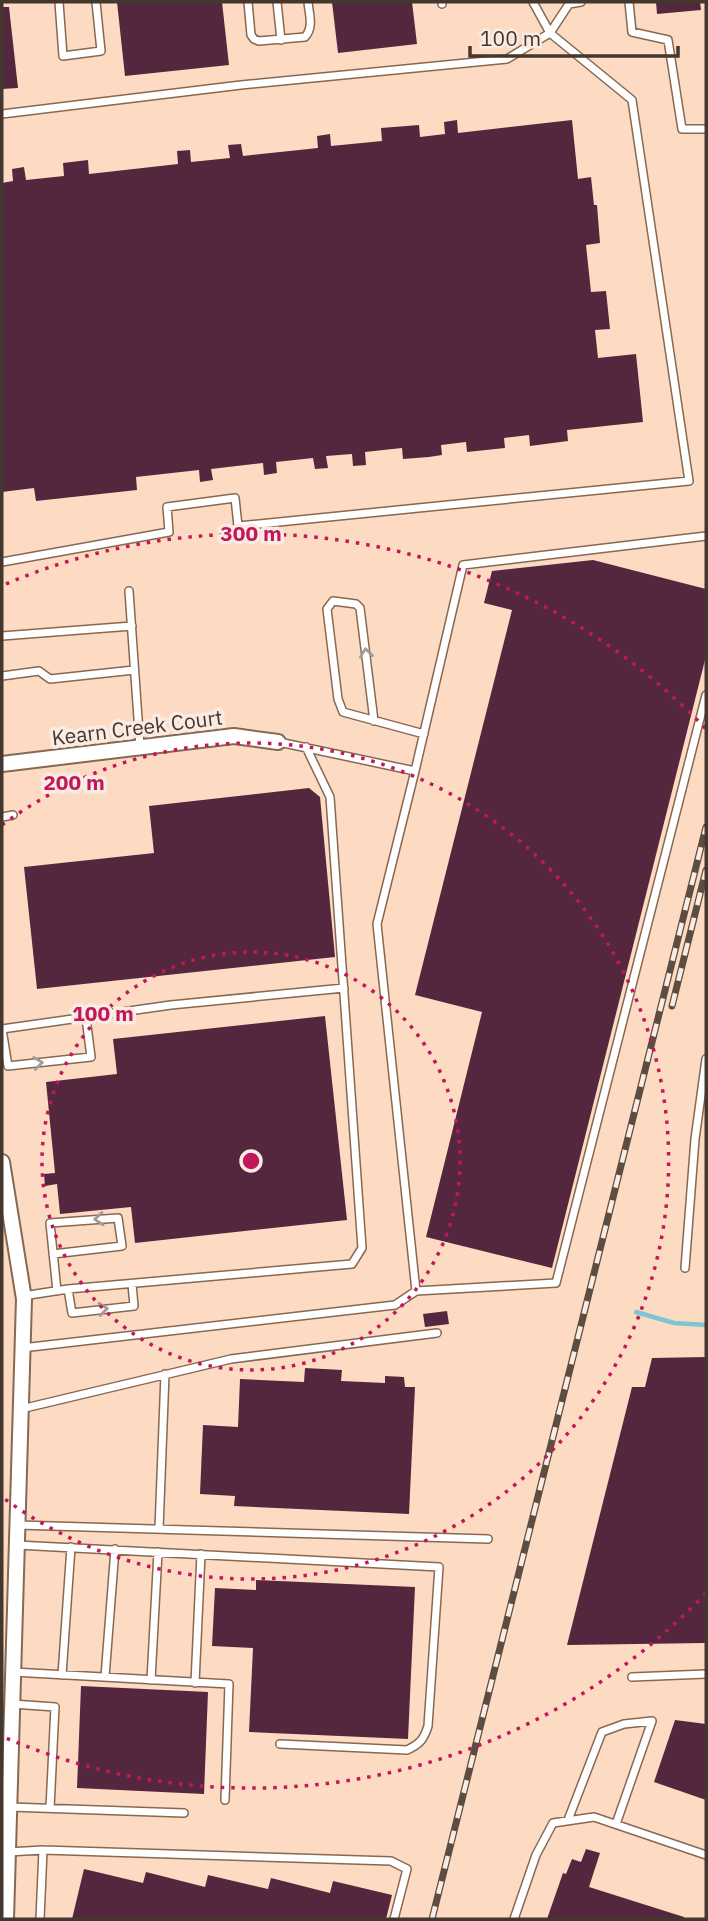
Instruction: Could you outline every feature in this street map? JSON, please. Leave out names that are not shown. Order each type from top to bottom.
[{"type":"street","name":"Kearn Creek Court","points":[[2,764],[234,736],[278,742]]},
{"type":"street","points":[[2,1162],[23,1296],[6,1919]]},
{"type":"lane","points":[[59,2],[63,56],[101,51],[96,2]]},
{"type":"lane","points":[[248,2],[254,39],[259,41],[305,37],[311,25],[308,2]]},
{"type":"lane","points":[[277,2],[281,40]]},
{"type":"lane","points":[[2,562],[169,532],[167,507],[235,498],[238,526],[688,481],[632,100],[550,33],[533,2]]},
{"type":"lane","points":[[2,114],[241,85],[507,59],[550,33],[569,4],[581,2]]},
{"type":"lane","points":[[629,2],[632,32],[668,40],[682,130],[706,129]]},
{"type":"lane","points":[[416,1291],[377,924],[463,565],[706,536]]},
{"type":"lane","points":[[129,591],[140,747]]},
{"type":"lane","points":[[374,721],[360,608],[356,604],[333,601],[327,609],[338,699],[343,712],[374,721],[424,734]]},
{"type":"lane","points":[[2,636],[132,625]]},
{"type":"lane","points":[[2,676],[39,671],[50,679],[134,670]]},
{"type":"lane","points":[[22,1348],[395,1305],[416,1291],[556,1283],[706,695]]},
{"type":"lane","points":[[278,742],[415,771]]},
{"type":"lane","points":[[23,1296],[68,1289],[352,1264],[362,1248],[330,797],[306,747]]},
{"type":"lane","points":[[2,817],[13,815]]},
{"type":"lane","points":[[86,1018],[91,1056],[8,1066],[2,1029],[171,1005],[344,988]]},
{"type":"lane","points":[[685,1268],[695,1139],[706,1059]]},
{"type":"lane","points":[[53,1254],[122,1246],[118,1217],[50,1223],[53,1254],[57,1291]]},
{"type":"lane","points":[[68,1289],[72,1312],[134,1306],[132,1284]]},
{"type":"lane","points":[[20,1409],[230,1359],[437,1333]]},
{"type":"lane","points":[[159,1529],[165,1374]]},
{"type":"lane","points":[[17,1525],[488,1539]]},
{"type":"lane","points":[[16,1545],[439,1567],[428,1726],[424,1738],[417,1746],[407,1750],[280,1744]]},
{"type":"lane","points":[[62,1675],[71,1547]]},
{"type":"lane","points":[[105,1677],[115,1549]]},
{"type":"lane","points":[[151,1680],[158,1552]]},
{"type":"lane","points":[[195,1683],[201,1554]]},
{"type":"lane","points":[[13,1672],[229,1684],[225,1800]]},
{"type":"lane","points":[[632,1677],[706,1674]]},
{"type":"lane","points":[[12,1704],[55,1707],[50,1808]]},
{"type":"lane","points":[[568,1820],[602,1732],[625,1724],[652,1721],[616,1824]]},
{"type":"lane","points":[[9,1807],[184,1813]]},
{"type":"lane","points":[[514,1919],[536,1854],[553,1822],[594,1817],[706,1855]]},
{"type":"lane","points":[[40,1919],[43,1850]]},
{"type":"lane","points":[[8,1852],[43,1850],[391,1861],[407,1869],[394,1919]]},
{"type":"building","points":[[117,2],[222,2],[229,65],[125,76]]},
{"type":"building","points":[[332,2],[412,2],[417,44],[338,53]]},
{"type":"building","points":[[656,2],[700,2],[701,10],[657,14]]},
{"type":"building","points":[[2,7],[9,7],[18,88],[2,89]]},
{"type":"building","points":[[457,120],[458,133],[572,120],[578,179],[591,177],[594,205],[597,205],[600,243],[586,245],[591,292],[606,291],[610,329],[595,330],[598,358],[636,354],[643,422],[567,430],[568,441],[530,446],[529,435],[504,438],[505,448],[467,452],[466,442],[441,445],[442,455],[429,457],[403,459],[402,448],[365,452],[366,465],[353,466],[352,454],[326,456],[328,468],[315,469],[313,458],[276,462],[277,473],[264,475],[263,463],[211,469],[213,480],[200,482],[199,470],[136,477],[137,490],[36,501],[34,488],[2,492],[2,183],[13,181],[12,169],[24,167],[26,180],[64,176],[63,163],[88,160],[89,174],[178,164],[177,151],[190,150],[191,162],[230,158],[228,145],[241,144],[243,156],[318,148],[317,136],[330,134],[331,146],[382,141],[381,128],[419,125],[420,137],[445,134],[444,122]]},
{"type":"building","points":[[593,560],[706,589],[706,656],[552,1268],[426,1237],[482,1012],[415,995],[512,610],[484,603],[492,571]]},
{"type":"building","points":[[309,788],[320,797],[335,957],[37,989],[24,867],[154,853],[149,806]]},
{"type":"building","points":[[325,1016],[347,1220],[135,1243],[131,1207],[60,1214],[57,1184],[45,1186],[44,1174],[55,1173],[46,1082],[117,1074],[113,1039]]},
{"type":"building","points":[[447,1311],[449,1324],[425,1327],[423,1314]]},
{"type":"building","points":[[706,1357],[706,1643],[567,1645],[632,1387],[645,1387],[652,1358]]},
{"type":"building","points":[[305,1368],[342,1370],[341,1381],[385,1383],[385,1376],[404,1377],[405,1387],[415,1387],[409,1514],[234,1506],[235,1496],[200,1494],[203,1425],[238,1427],[240,1379],[304,1382]]},
{"type":"building","points":[[256,1580],[415,1587],[408,1739],[249,1732],[253,1648],[212,1646],[215,1588],[256,1590]]},
{"type":"building","points":[[81,1686],[208,1692],[204,1794],[77,1788]]},
{"type":"building","points":[[675,1720],[706,1724],[706,1800],[654,1782]]},
{"type":"building","points":[[586,1849],[600,1853],[589,1887],[684,1919],[547,1919],[563,1873],[566,1874],[572,1859],[581,1862]]},
{"type":"building","points":[[84,1869],[143,1883],[146,1872],[205,1887],[208,1875],[268,1889],[271,1878],[330,1893],[333,1881],[392,1895],[386,1919],[72,1919]]},
{"type":"waterway","points":[[636,1312],[674,1323],[706,1325]]},
{"type":"railway","points":[[432,1919],[706,827]]},
{"type":"railway","points":[[672,1006],[706,870]]}]
